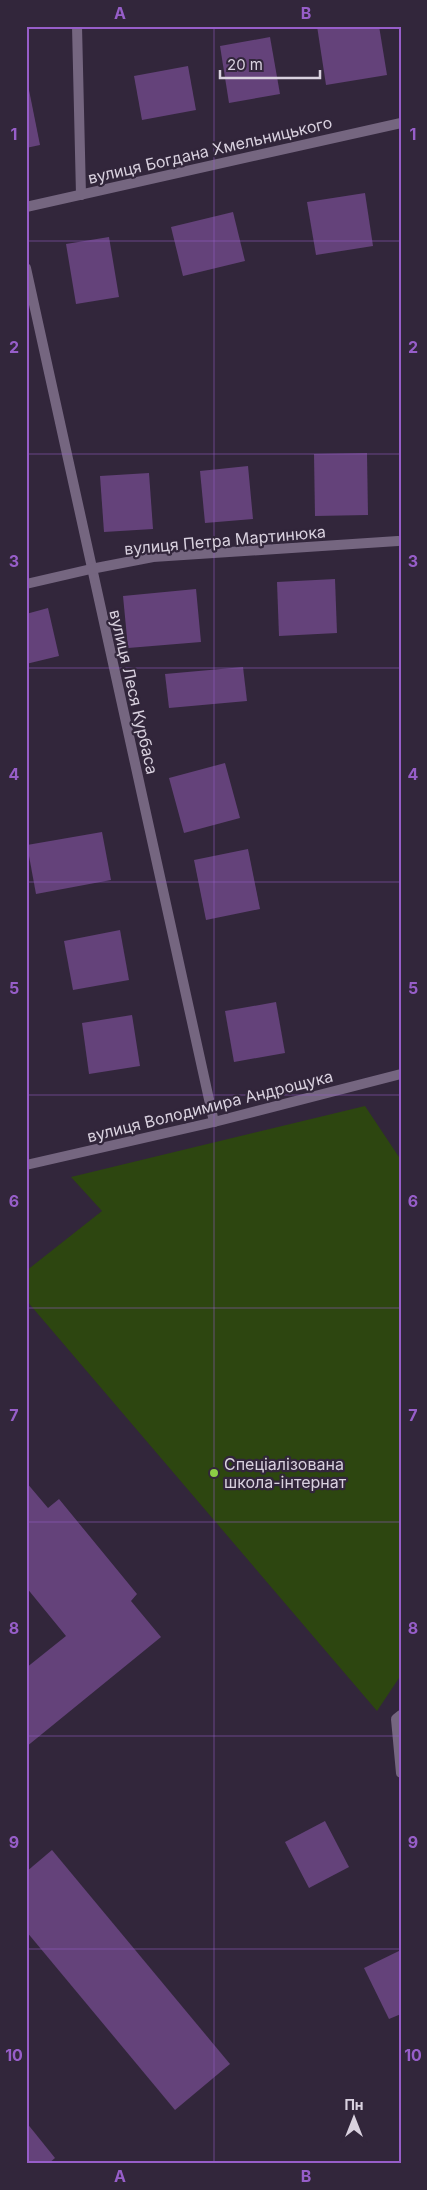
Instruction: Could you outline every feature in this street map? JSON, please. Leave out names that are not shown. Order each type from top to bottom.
[{"type":"street","points":[[77,26],[81,194]]},
{"type":"street","name":"вулиця Богдана Хмельницького","points":[[26,207],[401,123]]},
{"type":"street","name":"вулиця Леся Курбаса","points":[[26,268],[214,1122]]},
{"type":"street","name":"вулиця Петра Мартинюка","points":[[26,584],[91,568],[152,557],[398,541]]},
{"type":"street","name":"вулиця Володимира Андрощука","points":[[26,1166],[214,1122],[401,1074]]},
{"type":"street","points":[[401,1715],[396,1719],[401,1773]]},
{"type":"green space","points":[[365,1106],[401,1160],[401,1675],[377,1711],[26,1300],[26,1271],[102,1211],[71,1177]]},
{"type":"building","points":[[317,26],[379,26],[387,75],[326,85]]},
{"type":"building","points":[[270,37],[280,94],[229,103],[220,46]]},
{"type":"building","points":[[188,66],[196,110],[142,120],[134,76]]},
{"type":"building","points":[[28,85],[40,145],[26,148],[26,86]]},
{"type":"building","points":[[365,193],[373,246],[316,255],[307,202]]},
{"type":"building","points":[[233,212],[245,261],[183,276],[171,227]]},
{"type":"building","points":[[109,237],[119,297],[76,304],[66,244]]},
{"type":"building","points":[[367,453],[368,515],[315,516],[314,454]]},
{"type":"building","points":[[248,466],[253,519],[205,523],[200,471]]},
{"type":"building","points":[[149,473],[153,529],[104,532],[100,476]]},
{"type":"building","points":[[335,579],[337,633],[279,636],[277,582]]},
{"type":"building","points":[[196,589],[201,642],[128,648],[123,596]]},
{"type":"building","points":[[48,608],[59,656],[26,664],[26,614]]},
{"type":"building","points":[[243,667],[247,701],[169,708],[165,674]]},
{"type":"building","points":[[225,763],[240,818],[184,833],[169,778]]},
{"type":"building","points":[[102,832],[111,880],[36,894],[27,845]]},
{"type":"building","points":[[248,849],[260,909],[206,920],[194,860]]},
{"type":"building","points":[[120,930],[129,980],[73,990],[64,941]]},
{"type":"building","points":[[276,1002],[285,1053],[234,1062],[225,1011]]},
{"type":"building","points":[[132,1015],[140,1066],[89,1074],[82,1023]]},
{"type":"building","points":[[26,1482],[48,1508],[59,1499],[137,1594],[131,1601],[161,1637],[26,1747],[26,1668],[66,1636],[26,1587]]},
{"type":"building","points":[[325,1821],[349,1867],[309,1888],[285,1842]]},
{"type":"building","points":[[52,1850],[230,2064],[175,2110],[26,1931],[26,1872]]},
{"type":"building","points":[[401,1950],[401,2014],[389,2019],[364,1968]]},
{"type":"building","points":[[26,2122],[55,2158],[48,2164],[26,2164]]},
{"type":"place","name":"Спеціалізована школа-інтернат","points":[[214,1473]]}]
